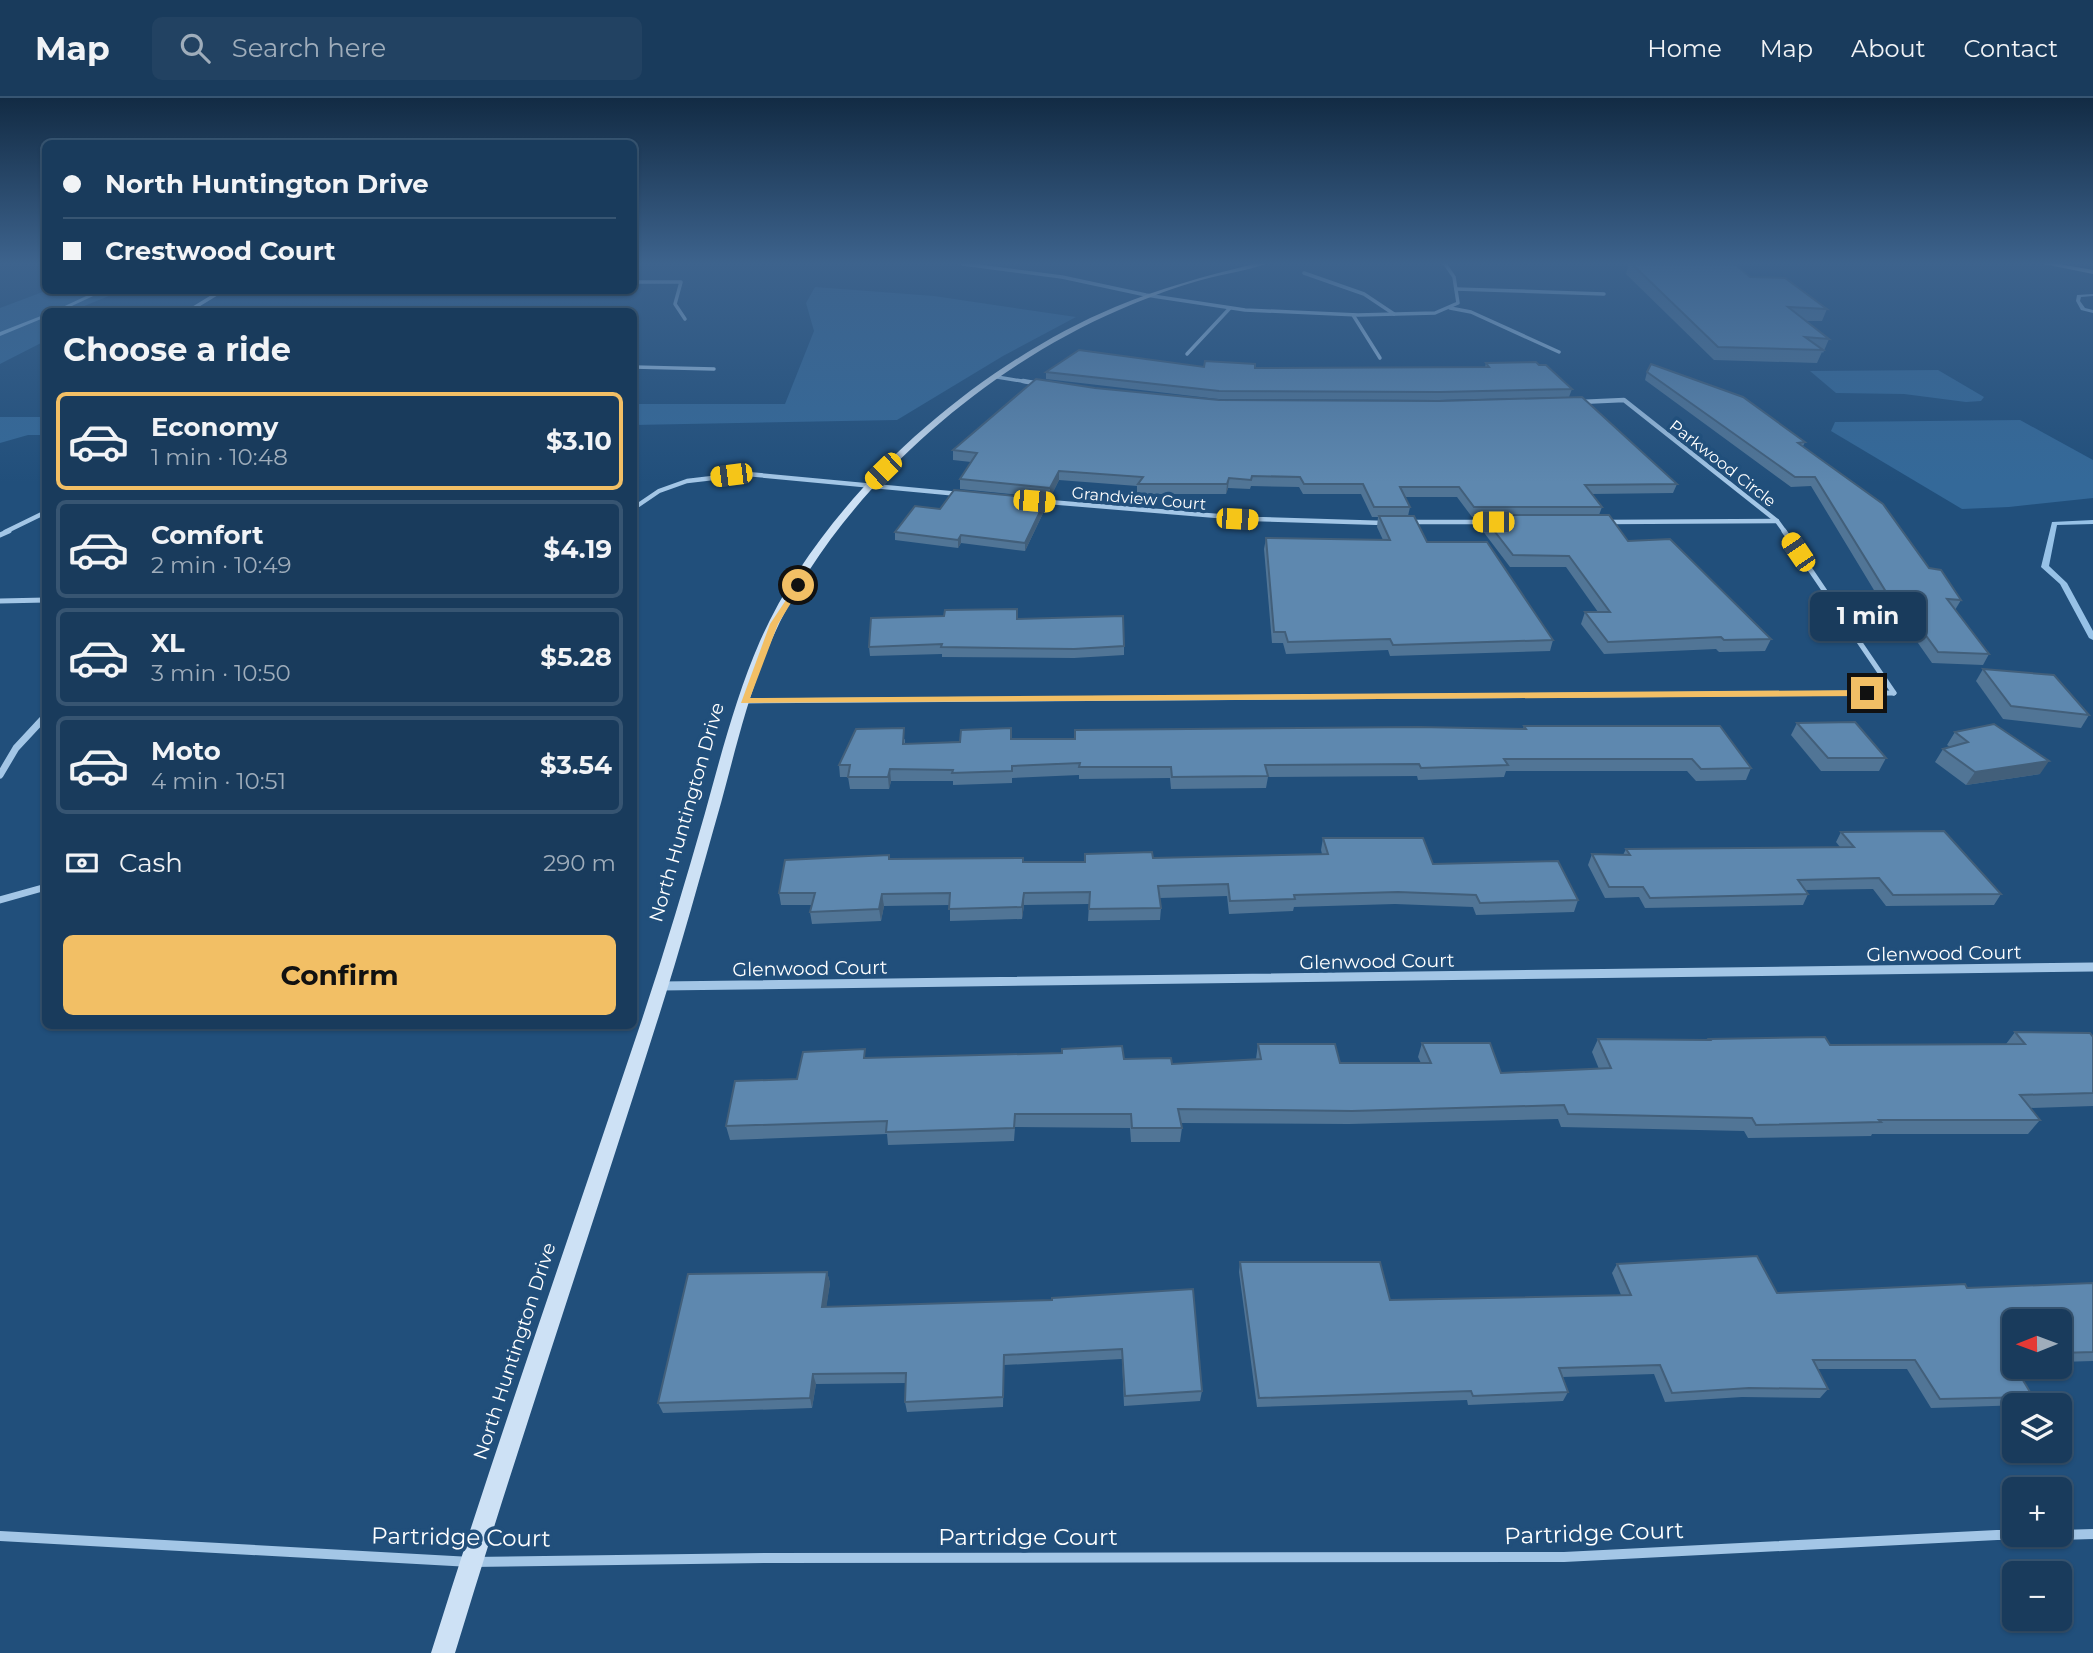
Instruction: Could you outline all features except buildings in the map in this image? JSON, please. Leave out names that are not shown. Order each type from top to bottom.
[{"type":"street","name":"North Huntington Drive","points":[[443,1653],[661,986],[744,701],[774,624],[834,526],[868,485],[912,442],[997,377],[1028,354],[1063,337]]},
{"type":"street","points":[[1187,354],[1203,337]]},
{"type":"street","points":[[1368,337],[1380,358]]},
{"type":"street","points":[[1524,337],[1559,352]]},
{"type":"street","points":[[637,367],[714,369]]},
{"type":"street","points":[[997,377],[1044,384]]},
{"type":"street","name":"Parkwood Circle","points":[[744,701],[1894,693],[1777,521],[1624,400],[1574,402]]},
{"type":"street","points":[[637,506],[667,488],[703,478],[731,475],[766,474],[967,495]]},
{"type":"street","name":"Grandview Court","points":[[1034,501],[1296,522],[1493,522]]},
{"type":"street","points":[[0,535],[42,514]]},
{"type":"street","points":[[1605,522],[1777,521]]},
{"type":"street","points":[[0,601],[42,600]]},
{"type":"street","points":[[0,775],[16,748],[42,720]]},
{"type":"street","points":[[0,900],[42,888]]},
{"type":"street","name":"Glenwood Court","points":[[661,986],[2093,967]]},
{"type":"street","name":"Partridge Court","points":[[2072,1535],[2093,1534]]},
{"type":"street","name":"Partridge Court","points":[[0,1536],[471,1562],[768,1558],[1564,1557],[2002,1535]]},
{"type":"shaded area","points":[[0,337],[42,337],[42,343],[0,364]]},
{"type":"shaded area","points":[[812,337],[1039,337],[897,420],[637,425],[637,404],[785,404]]},
{"type":"shaded area","points":[[1938,370],[1984,397],[1981,401],[1966,402],[1904,394],[1836,393],[1810,371]]},
{"type":"shaded area","points":[[0,417],[42,417],[42,435],[28,435],[0,443]]},
{"type":"shaded area","points":[[2020,420],[2093,460],[2093,498],[1962,509],[1831,431],[1835,422]]},
{"type":"waterway","points":[[2093,522],[2054,523],[2045,567],[2063,583],[2093,638]]},
{"type":"route","points":[[798,585],[774,624],[744,701],[1867,693]]}]
